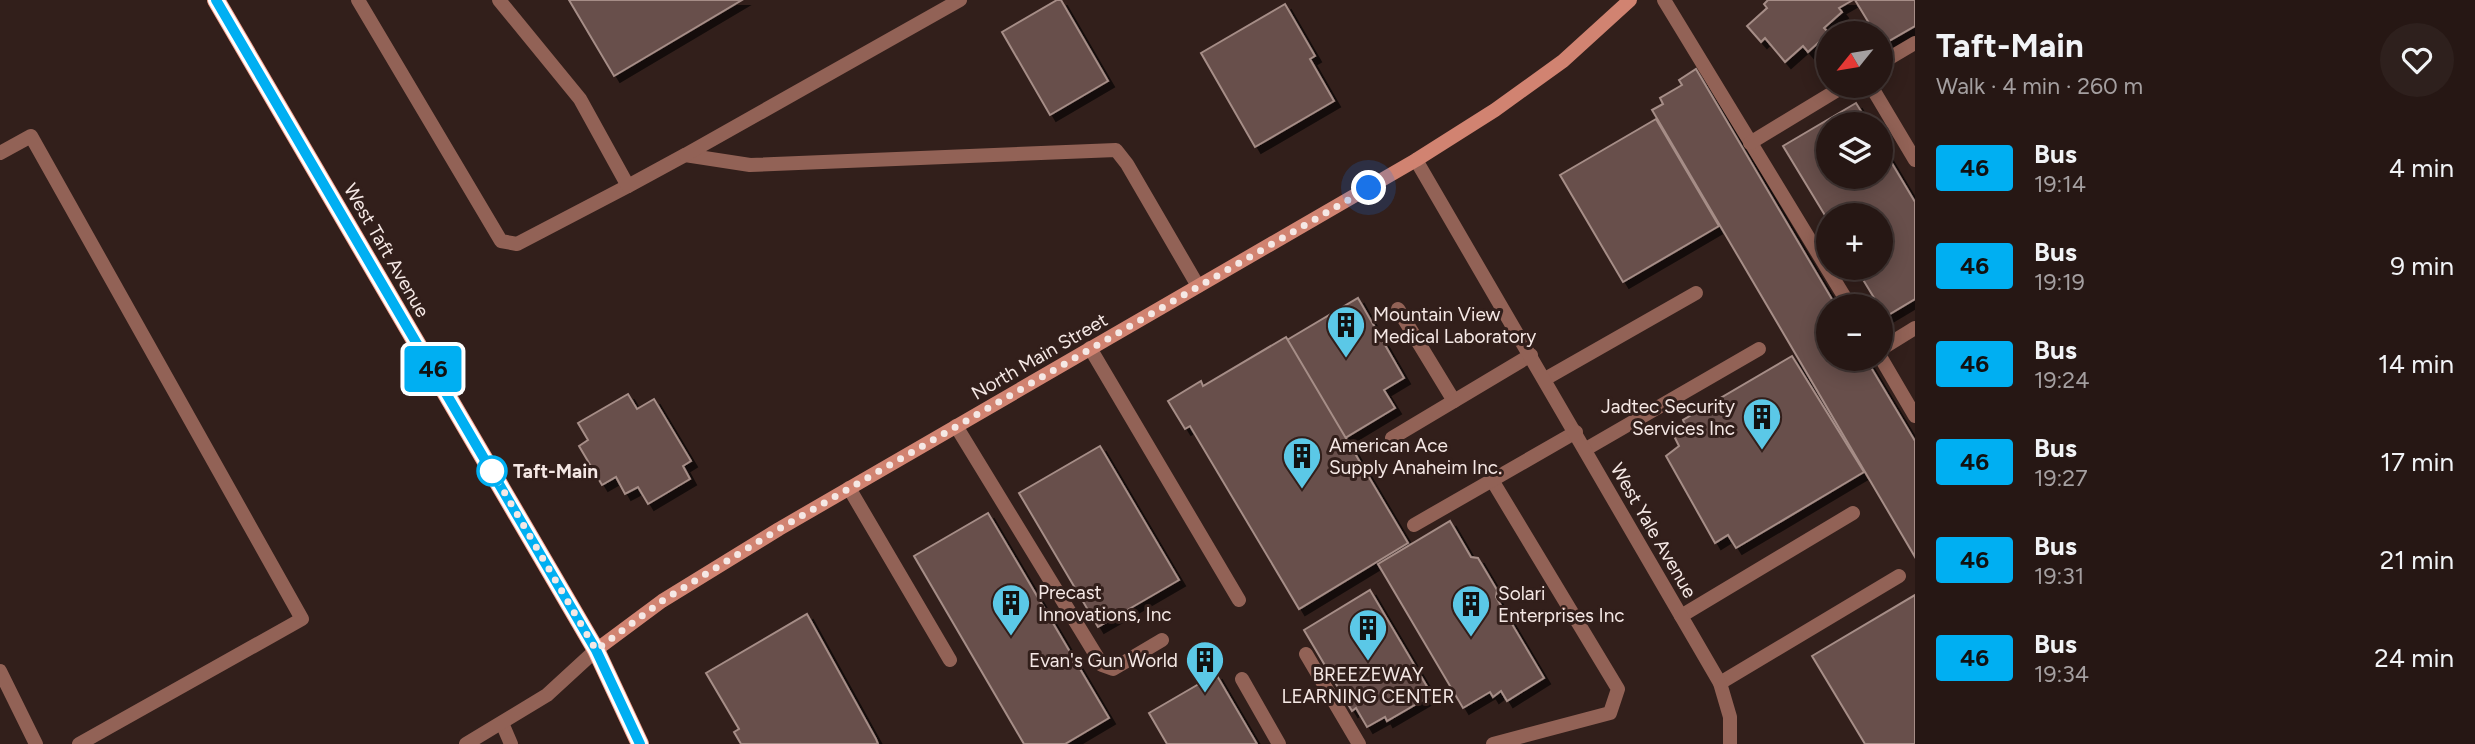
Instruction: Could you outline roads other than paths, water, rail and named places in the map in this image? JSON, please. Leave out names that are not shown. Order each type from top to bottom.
[{"type":"main road","name":"West Taft Avenue","points":[[216,0],[596,650],[640,744]]},
{"type":"main road","name":"North Main Street","points":[[596,650],[662,601],[849,488],[1416,160],[1495,110],[1563,61],[1630,0]]},
{"type":"street","points":[[358,0],[501,241],[517,244],[685,155],[960,0]]},
{"type":"street","points":[[499,0],[580,99],[628,186]]},
{"type":"street","points":[[1664,0],[1843,294]]},
{"type":"street","points":[[1894,55],[1915,43]]},
{"type":"street","points":[[1751,143],[1824,98]]},
{"type":"street","points":[[1878,98],[1915,160]]},
{"type":"street","points":[[0,153],[31,136],[302,619],[79,744]]},
{"type":"street","points":[[685,155],[750,165],[1116,150],[1127,164],[1198,286]]},
{"type":"street","name":"West Yale Avenue","points":[[1416,160],[1720,683],[1730,717],[1730,744]]},
{"type":"street","points":[[1545,379],[1696,293]]},
{"type":"street","points":[[1398,309],[1454,401]]},
{"type":"street","points":[[1893,342],[1915,328]]},
{"type":"street","points":[[1090,348],[1239,600]]},
{"type":"street","points":[[1586,449],[1759,349]]},
{"type":"street","points":[[1392,438],[1531,355]]},
{"type":"street","points":[[1889,371],[1915,415]]},
{"type":"street","points":[[956,426],[1102,664],[1113,669],[1162,640]]},
{"type":"street","points":[[1414,525],[1576,432]]},
{"type":"street","points":[[1492,480],[1618,689],[1610,713],[1493,744]]},
{"type":"street","points":[[849,488],[950,660]]},
{"type":"street","points":[[1681,616],[1853,513]]},
{"type":"street","points":[[1720,683],[1899,576]]},
{"type":"street","name":"North Main Street","points":[[466,744],[547,695],[596,650]]},
{"type":"street","points":[[1306,654],[1359,744]]},
{"type":"street","points":[[0,671],[36,744]]},
{"type":"street","points":[[1242,679],[1279,744]]},
{"type":"street","points":[[502,723],[511,744]]},
{"type":"place","name":"Mountain View Medical Laboratory","points":[[1346,359]]},
{"type":"place","name":"Jadtec Security Services Inc","points":[[1762,451]]},
{"type":"place","name":"Taft-Main","points":[[492,471]]},
{"type":"place","name":"American Ace Supply Anaheim Inc.","points":[[1302,490]]},
{"type":"place","name":"Precast Innovations, Inc","points":[[1011,637]]},
{"type":"place","name":"Solari Enterprises Inc","points":[[1471,638]]},
{"type":"place","name":"BREEZEWAY LEARNING CENTER","points":[[1368,662]]},
{"type":"place","name":"Evan's Gun World","points":[[1205,694]]}]
